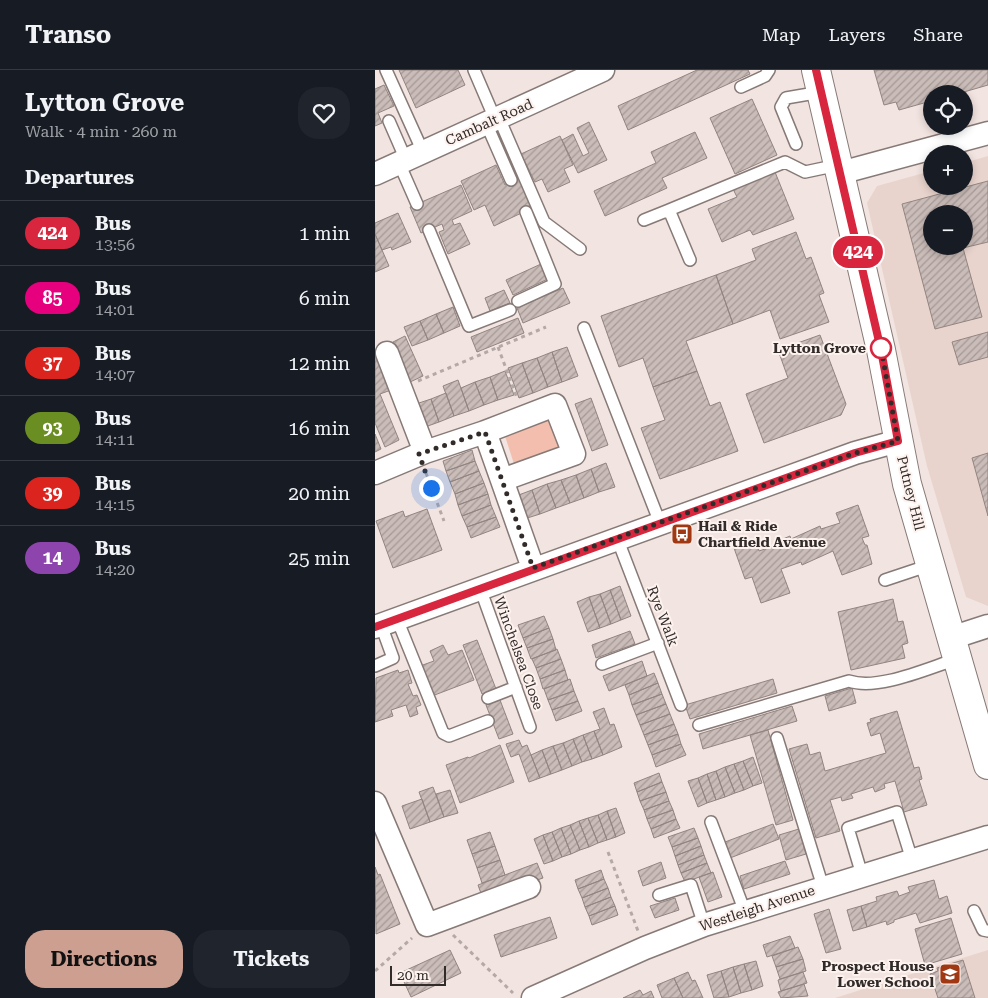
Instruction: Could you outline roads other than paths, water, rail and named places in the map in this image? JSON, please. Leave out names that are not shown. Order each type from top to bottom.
[{"type":"main road","name":"Putney Hill","points":[[818,81],[881,350],[907,484],[988,765]]},
{"type":"street","name":"Cambalt Road","points":[[375,174],[494,120],[593,72]]},
{"type":"street","points":[[839,169],[988,133]]},
{"type":"street","points":[[387,353],[401,388],[422,453]]},
{"type":"street","points":[[375,473],[422,453],[485,432],[555,405],[574,454],[502,480]]},
{"type":"street","points":[[485,432],[533,568]]},
{"type":"street","points":[[384,623],[855,453],[898,441]]},
{"type":"street","points":[[954,648],[988,626]]},
{"type":"street","points":[[375,803],[427,925],[529,887]]},
{"type":"street","name":"Westleigh Avenue","points":[[533,998],[645,948],[704,925],[988,837]]},
{"type":"lane","points":[[386,70],[409,158],[417,204]]},
{"type":"lane","points":[[475,70],[494,120],[511,180]]},
{"type":"lane","points":[[741,87],[765,76],[769,70]]},
{"type":"lane","points":[[796,144],[781,107],[786,98],[818,81]]},
{"type":"lane","points":[[494,120],[544,222],[580,249]]},
{"type":"lane","points":[[389,121],[409,158]]},
{"type":"lane","points":[[644,220],[785,162],[805,172],[839,169]]},
{"type":"lane","points":[[669,210],[690,260]]},
{"type":"lane","points":[[429,230],[469,326],[555,284],[526,212]]},
{"type":"lane","points":[[584,328],[660,523]]},
{"type":"lane","name":"Rye Walk","points":[[617,538],[681,705]]},
{"type":"lane","points":[[885,580],[929,565]]},
{"type":"lane","name":"Winchelsea Close","points":[[480,588],[530,727]]},
{"type":"lane","points":[[375,666],[393,658],[384,623]]},
{"type":"lane","points":[[384,623],[443,733],[449,736],[488,721]]},
{"type":"lane","points":[[602,664],[658,643]]},
{"type":"lane","points":[[699,725],[849,681],[859,684],[886,681],[954,648]]},
{"type":"lane","points":[[487,698],[516,687]]},
{"type":"lane","points":[[777,738],[823,887]]},
{"type":"lane","points":[[862,875],[848,828],[897,812],[912,860]]},
{"type":"lane","points":[[711,822],[745,912]]},
{"type":"lane","points":[[659,895],[691,885],[704,925]]},
{"type":"lane","points":[[974,911],[983,930],[988,931]]},
{"type":"place","name":"Lytton Grove","points":[[881,348]]},
{"type":"place","name":"Hail & Ride Chartfield Avenue","points":[[682,534]]},
{"type":"place","name":"Prospect House Lower School","points":[[950,974]]}]
